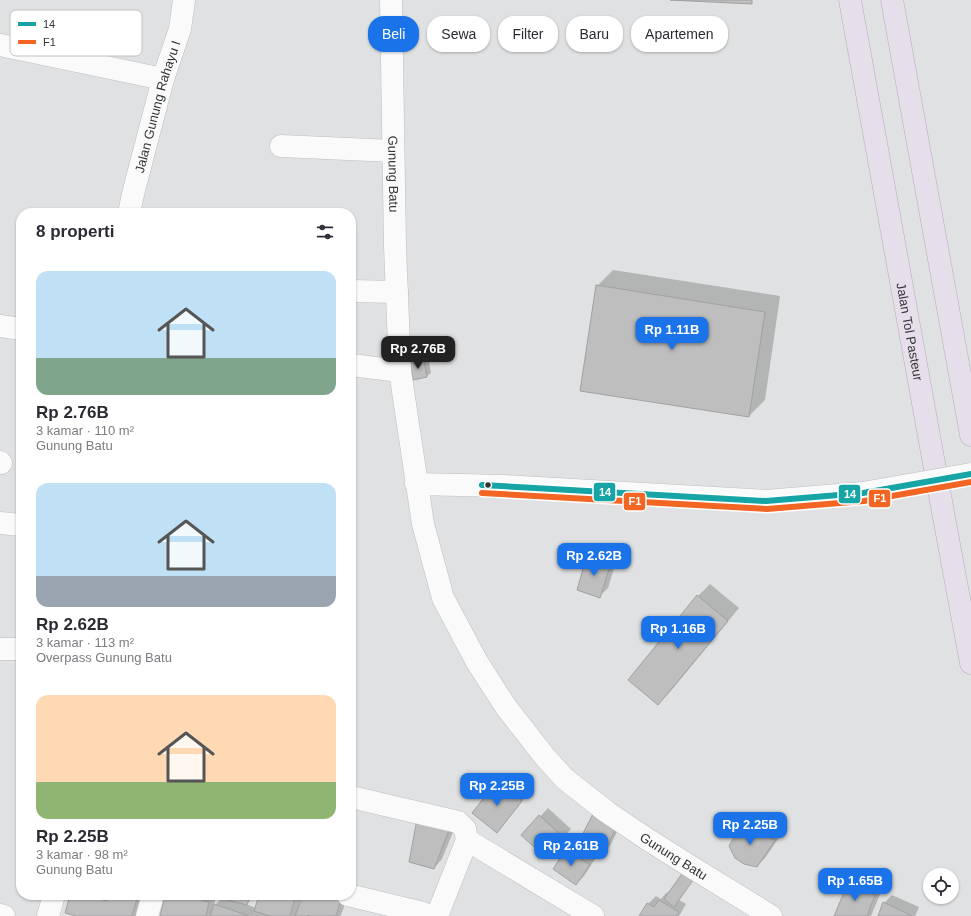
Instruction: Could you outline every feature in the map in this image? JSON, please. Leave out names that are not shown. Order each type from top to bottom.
[{"type":"highway","name":"Jalan Tol Pasteur","points":[[850,0],[932,458],[971,663]]},
{"type":"highway","points":[[892,0],[971,435]]},
{"type":"street","name":"Jalan Gunung Rahayu I","points":[[131,208],[134,190],[164,79],[180,29],[184,0]]},
{"type":"street","name":"Gunung Batu","points":[[391,0],[395,246],[400,371],[423,524],[444,598],[477,662],[506,707],[544,757],[565,779],[607,812],[693,868],[771,916]]},
{"type":"street","points":[[0,45],[10,47]]},
{"type":"street","points":[[53,56],[164,79]]},
{"type":"street","points":[[281,146],[393,151]]},
{"type":"street","points":[[356,291],[397,292]]},
{"type":"street","points":[[0,326],[16,328]]},
{"type":"street","points":[[356,366],[400,371]]},
{"type":"street","points":[[416,484],[504,486],[766,502],[863,494],[971,474]]},
{"type":"street","points":[[0,523],[16,525]]},
{"type":"street","points":[[0,649],[16,649]]},
{"type":"street","points":[[356,798],[458,822],[466,829],[467,840],[430,914],[356,897]]},
{"type":"street","points":[[467,840],[593,916]]},
{"type":"street","points":[[48,916],[53,900]]},
{"type":"street","points":[[147,916],[152,900]]},
{"type":"street","points":[[0,915],[4,916]]},
{"type":"building","points":[[670,0],[752,0],[752,4]]},
{"type":"building","points":[[596,285],[765,312],[749,417],[580,391]]},
{"type":"building","points":[[424,360],[427,377],[413,380],[410,362]]},
{"type":"building","points":[[612,560],[600,598],[577,590],[585,562]]},
{"type":"building","points":[[697,595],[728,621],[658,705],[628,680]]},
{"type":"building","points":[[497,781],[522,801],[497,833],[472,813]]},
{"type":"building","points":[[593,814],[617,826],[602,856],[578,843]]},
{"type":"building","points":[[539,815],[563,837],[545,857],[521,835]]},
{"type":"building","points":[[417,819],[451,825],[434,869],[409,862]]},
{"type":"building","points":[[741,825],[775,840],[757,867],[744,864],[735,858],[729,846]]},
{"type":"building","points":[[566,849],[590,865],[576,885],[553,869]]},
{"type":"building","points":[[686,868],[696,876],[674,907],[664,899]]},
{"type":"building","points":[[848,883],[875,895],[867,916],[834,916]]},
{"type":"building","points":[[69,900],[137,900],[132,916],[76,916],[65,913]]},
{"type":"building","points":[[164,900],[202,900],[209,902],[206,916],[160,916]]},
{"type":"building","points":[[228,900],[249,900],[247,905]]},
{"type":"building","points":[[257,900],[295,900],[290,916],[270,916],[254,911]]},
{"type":"building","points":[[301,900],[341,900],[336,916],[295,916]]},
{"type":"building","points":[[659,900],[679,912],[676,916],[639,916],[647,903],[654,907]]},
{"type":"building","points":[[883,902],[912,916],[878,916]]},
{"type":"building","points":[[214,904],[249,916],[210,916]]},
{"type":"transit line","name":"14","points":[[482,485],[766,501],[863,493],[971,474]]},
{"type":"transit line","name":"F1","points":[[482,493],[767,509],[864,501],[971,482]]}]
